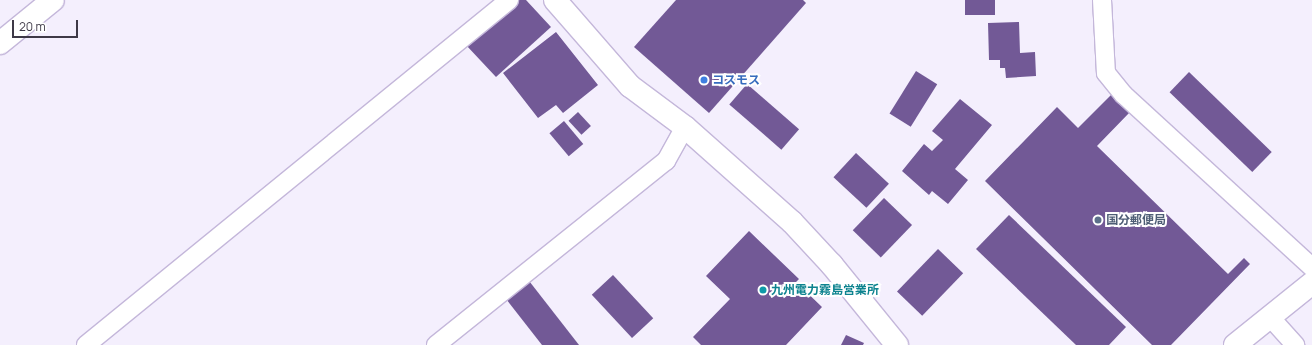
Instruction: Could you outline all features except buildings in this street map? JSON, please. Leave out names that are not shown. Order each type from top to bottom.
[{"type":"street","points":[[0,42],[53,0]]},
{"type":"street","points":[[86,345],[509,0]]},
{"type":"street","points":[[555,0],[630,86],[685,127],[792,222],[832,265],[897,345]]},
{"type":"street","points":[[1102,0],[1106,73],[1124,96],[1312,267]]},
{"type":"street","points":[[436,345],[666,161],[685,127]]},
{"type":"street","points":[[1235,345],[1312,283]]},
{"type":"street","points":[[1270,317],[1295,345]]},
{"type":"place","name":"コスモス","points":[[704,80]]},
{"type":"place","name":"国分郵便局","points":[[1098,220]]},
{"type":"place","name":"九州電力霧島営業所","points":[[763,290]]}]
